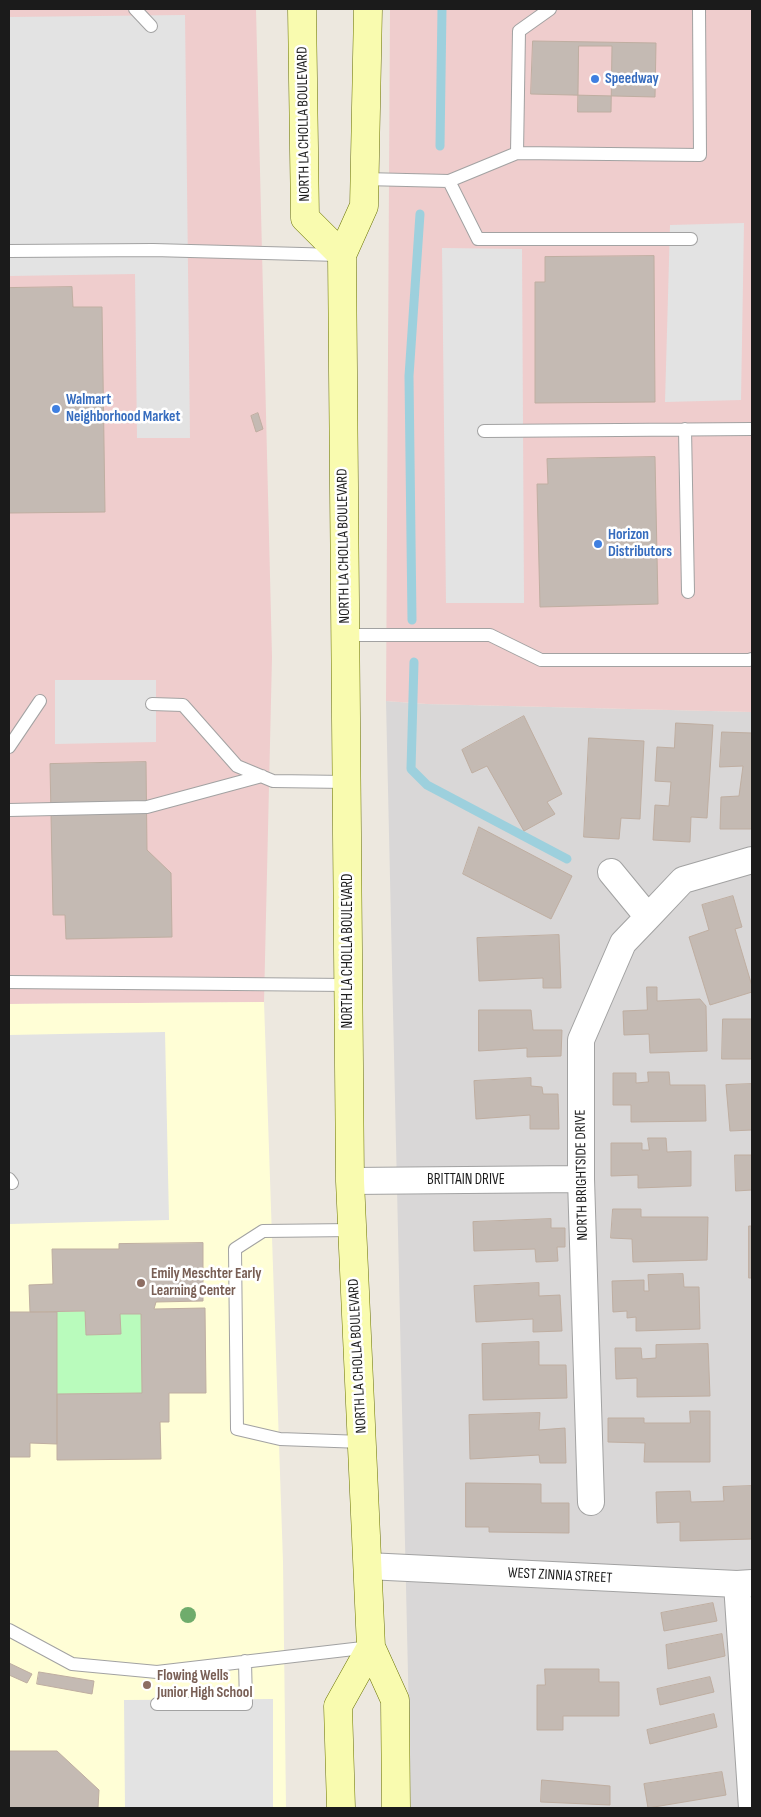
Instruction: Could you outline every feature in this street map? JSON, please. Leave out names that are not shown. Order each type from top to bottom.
[{"type":"street","name":"NORTH LA CHOLLA BOULEVARD","points":[[302,9],[305,218],[342,255]]},
{"type":"street","name":"NORTH LA CHOLLA BOULEVARD","points":[[368,9],[364,206],[342,255],[350,1181],[371,1647],[395,1700],[396,1808]]},
{"type":"street","name":"NORTH BRIGHTSIDE DRIVE","points":[[591,1502],[581,1179],[581,1040],[623,943],[683,880],[752,860]]},
{"type":"street","points":[[611,872],[648,917]]},
{"type":"street","name":"BRITTAIN DRIVE","points":[[350,1181],[581,1179]]},
{"type":"street","name":"WEST ZINNIA STREET","points":[[367,1566],[745,1584]]},
{"type":"street","points":[[745,1584],[752,1808]]},
{"type":"street","points":[[341,1808],[338,1706],[371,1647]]},
{"type":"lane","points":[[135,9],[151,26]]},
{"type":"lane","points":[[517,153],[519,31],[550,9]]},
{"type":"lane","points":[[364,179],[449,181],[517,153],[700,155],[699,9]]},
{"type":"lane","points":[[449,181],[478,239],[692,239]]},
{"type":"lane","points":[[9,251],[153,250],[342,255]]},
{"type":"lane","points":[[685,429],[688,592]]},
{"type":"lane","points":[[484,431],[752,429]]},
{"type":"lane","points":[[345,635],[490,635],[541,660],[752,659]]},
{"type":"lane","points":[[9,748],[40,701]]},
{"type":"lane","points":[[152,704],[183,705],[238,766],[273,781],[346,782]]},
{"type":"lane","points":[[9,810],[147,807],[262,776]]},
{"type":"lane","points":[[9,982],[348,985]]},
{"type":"lane","points":[[352,1230],[263,1231],[235,1249],[237,1429],[280,1438],[362,1442]]},
{"type":"lane","points":[[9,1630],[72,1664],[157,1672],[371,1647]]},
{"type":"lane","points":[[157,1704],[246,1704],[245,1662]]},
{"type":"shaded area","points":[[9,9],[256,9],[272,657],[264,1002],[9,1004]]},
{"type":"shaded area","points":[[390,9],[752,9],[752,712],[427,704],[386,701]]},
{"type":"shaded area","points":[[185,15],[190,438],[137,438],[135,274],[9,276],[9,17]]},
{"type":"shaded area","points":[[744,223],[741,400],[665,402],[670,225]]},
{"type":"shaded area","points":[[442,248],[522,249],[524,603],[446,603]]},
{"type":"shaded area","points":[[55,680],[156,680],[156,742],[55,744]]},
{"type":"shaded area","points":[[386,701],[427,704],[752,712],[752,1808],[411,1808]]},
{"type":"shaded area","name":"Emily Meschter Early Learning Center","points":[[264,1002],[283,1562],[286,1808],[9,1808],[9,1004]]},
{"type":"shaded area","points":[[165,1032],[169,1220],[9,1224],[9,1035]]},
{"type":"shaded area","points":[[273,1699],[273,1808],[125,1808],[124,1700]]},
{"type":"green space","points":[[85,1311],[86,1335],[120,1334],[120,1314],[141,1314],[142,1393],[57,1394],[57,1312]]},
{"type":"building","name":"Speedway","points":[[533,41],[656,43],[655,97],[531,94]]},
{"type":"building","name":"Speedway","points":[[579,46],[612,46],[611,112],[578,112]]},
{"type":"building","points":[[654,256],[655,402],[535,403],[535,282],[545,282],[545,257]]},
{"type":"building","name":"Walmart Neighborhood Market","points":[[72,287],[73,307],[102,307],[105,512],[9,513],[9,288]]},
{"type":"building","points":[[258,413],[263,429],[256,432],[251,416]]},
{"type":"building","name":"Horizon Distributors","points":[[655,457],[658,604],[540,607],[537,484],[548,484],[547,459]]},
{"type":"building","points":[[524,716],[562,794],[547,802],[555,814],[524,831],[487,766],[472,773],[462,750]]},
{"type":"building","points":[[676,723],[713,725],[707,818],[691,817],[690,842],[653,840],[655,805],[669,806],[671,782],[655,781],[657,747],[674,748]]},
{"type":"building","points":[[722,732],[752,733],[752,829],[720,829],[721,797],[739,796],[743,766],[720,767]]},
{"type":"building","points":[[589,738],[644,741],[640,819],[621,818],[619,839],[584,837]]},
{"type":"building","points":[[146,762],[147,850],[171,873],[172,937],[66,939],[65,915],[53,915],[50,764]]},
{"type":"building","points":[[479,827],[572,876],[551,919],[463,874]]},
{"type":"building","points":[[733,896],[742,927],[735,929],[752,986],[752,992],[710,1005],[689,937],[709,930],[702,905]]},
{"type":"building","points":[[559,935],[561,988],[543,988],[543,978],[479,981],[477,938]]},
{"type":"building","points":[[647,987],[657,987],[657,1001],[700,999],[706,1006],[707,1051],[650,1053],[649,1034],[624,1035],[623,1011],[647,1010]]},
{"type":"building","points":[[479,1010],[531,1010],[533,1030],[562,1030],[561,1056],[527,1057],[527,1048],[479,1051]]},
{"type":"building","points":[[723,1019],[752,1019],[752,1059],[722,1059]]},
{"type":"building","points":[[648,1072],[669,1072],[670,1085],[705,1085],[706,1121],[631,1122],[631,1105],[613,1105],[613,1073],[636,1073],[636,1083],[648,1082]]},
{"type":"building","points":[[531,1078],[531,1086],[542,1087],[543,1094],[558,1094],[559,1129],[530,1129],[530,1115],[476,1119],[474,1081]]},
{"type":"building","points":[[752,1084],[752,1130],[730,1131],[726,1085]]},
{"type":"building","points":[[648,1138],[666,1138],[667,1152],[691,1151],[691,1186],[638,1188],[638,1175],[611,1176],[611,1143],[642,1143],[642,1150],[649,1150]]},
{"type":"building","points":[[735,1155],[752,1155],[752,1190],[736,1191]]},
{"type":"building","points":[[613,1209],[641,1209],[641,1217],[708,1217],[707,1260],[633,1262],[632,1239],[611,1238]]},
{"type":"building","points":[[551,1219],[551,1228],[565,1228],[565,1247],[557,1247],[558,1261],[536,1262],[535,1249],[474,1251],[473,1222]]},
{"type":"building","points":[[749,1226],[752,1226],[752,1278],[749,1278]]},
{"type":"building","points":[[203,1243],[203,1301],[156,1302],[154,1309],[205,1308],[206,1393],[169,1393],[169,1422],[160,1422],[161,1459],[57,1460],[57,1394],[142,1393],[141,1314],[120,1314],[121,1334],[86,1335],[85,1311],[30,1312],[29,1285],[53,1284],[52,1249],[119,1249],[119,1244]]},
{"type":"building","points":[[683,1274],[684,1287],[699,1287],[700,1329],[636,1331],[636,1317],[627,1318],[627,1311],[613,1312],[612,1281],[644,1280],[644,1291],[649,1291],[648,1275]]},
{"type":"building","points":[[539,1283],[539,1296],[560,1295],[562,1331],[533,1332],[533,1319],[476,1322],[474,1286]]},
{"type":"building","points":[[9,1312],[57,1312],[57,1444],[30,1443],[30,1457],[9,1457]]},
{"type":"building","points":[[539,1342],[539,1365],[566,1365],[567,1398],[483,1400],[482,1344]]},
{"type":"building","points":[[708,1344],[710,1396],[637,1397],[637,1378],[616,1379],[615,1348],[641,1348],[642,1359],[656,1358],[656,1345]]},
{"type":"building","points":[[690,1411],[710,1411],[710,1462],[644,1462],[645,1443],[608,1442],[608,1418],[644,1418],[644,1423],[690,1423]]},
{"type":"building","points":[[540,1413],[539,1430],[565,1428],[566,1463],[540,1463],[539,1455],[470,1459],[469,1415]]},
{"type":"building","points":[[466,1483],[541,1484],[541,1503],[569,1503],[569,1533],[489,1532],[489,1527],[466,1527]]},
{"type":"building","points":[[752,1486],[752,1539],[680,1541],[680,1522],[657,1523],[656,1492],[690,1491],[691,1502],[724,1501],[723,1487]]},
{"type":"building","points":[[713,1603],[717,1621],[664,1631],[661,1613]]},
{"type":"building","points":[[722,1634],[725,1656],[668,1669],[666,1645]]},
{"type":"building","points":[[9,1663],[32,1674],[27,1683],[9,1675]]},
{"type":"building","points":[[545,1669],[599,1669],[599,1682],[619,1682],[619,1716],[563,1716],[563,1730],[537,1730],[537,1685],[545,1685]]},
{"type":"building","points":[[39,1672],[94,1681],[92,1694],[37,1684]]},
{"type":"building","points":[[710,1677],[714,1692],[660,1705],[657,1689]]},
{"type":"building","points":[[714,1714],[717,1727],[650,1744],[647,1730]]},
{"type":"building","points":[[9,1751],[57,1751],[99,1790],[98,1808],[9,1808]]},
{"type":"building","points":[[722,1772],[726,1795],[648,1808],[644,1784]]},
{"type":"building","points":[[542,1780],[610,1786],[610,1805],[541,1802]]},
{"type":"waterway","points":[[440,146],[442,9]]},
{"type":"waterway","points":[[412,620],[409,376],[420,214]]},
{"type":"waterway","points":[[414,662],[411,769],[427,785],[567,859]]},
{"type":"place","name":"Speedway","points":[[595,79]]},
{"type":"place","name":"Walmart Neighborhood Market","points":[[56,409]]},
{"type":"place","name":"Horizon Distributors","points":[[598,544]]},
{"type":"place","name":"Emily Meschter Early Learning Center","points":[[141,1283]]},
{"type":"place","name":"Flowing Wells Junior High School","points":[[147,1685]]}]
